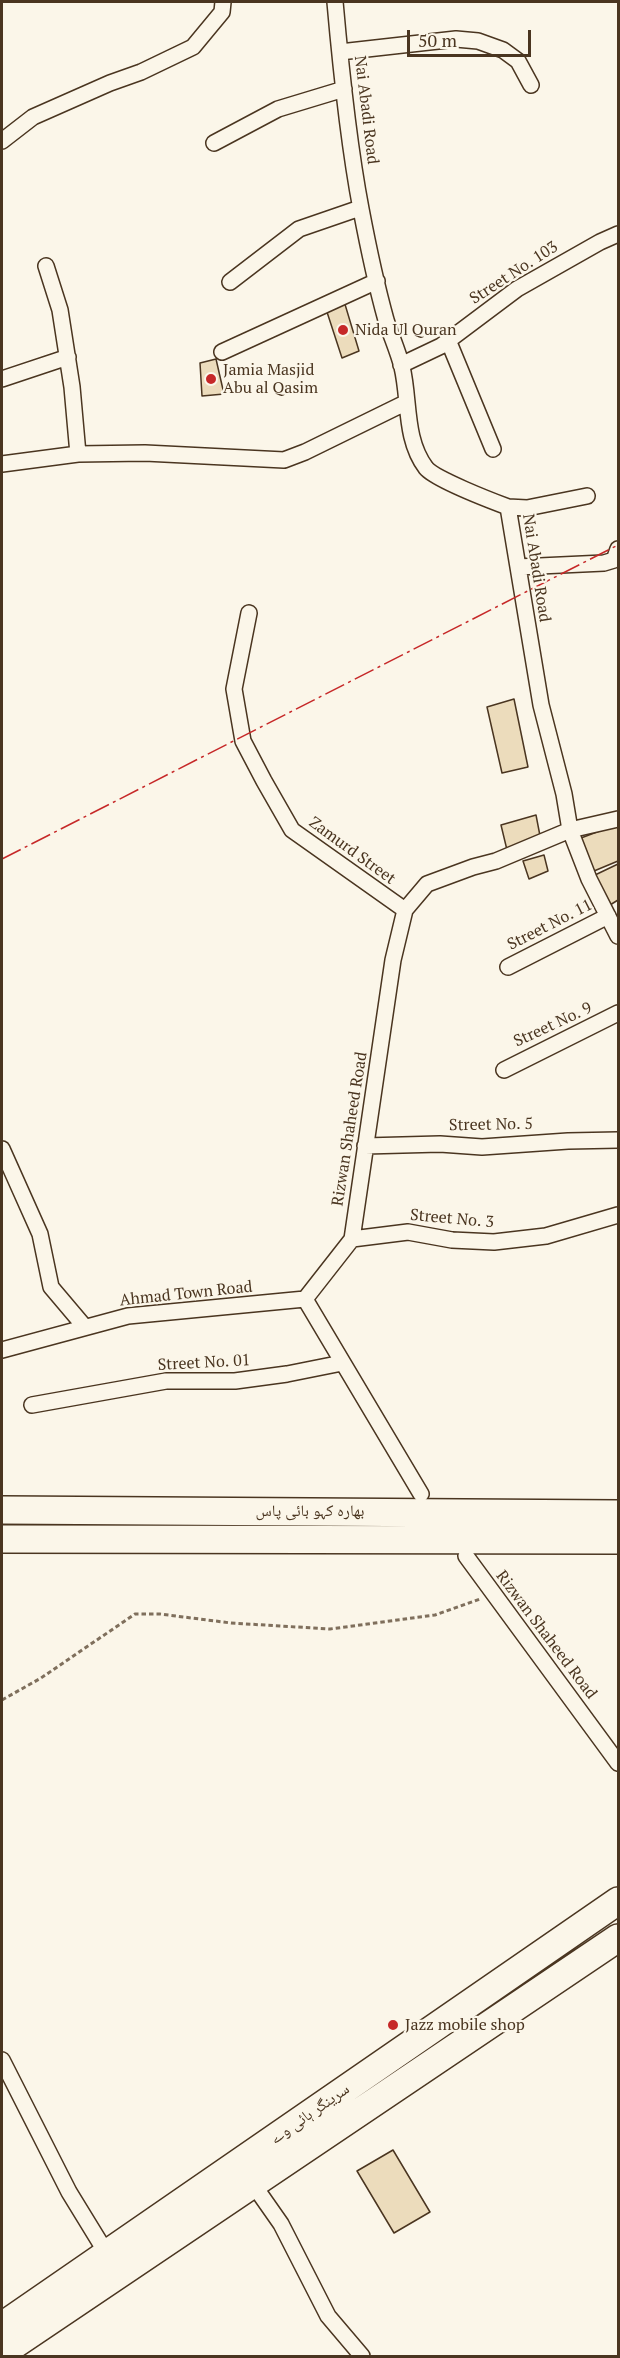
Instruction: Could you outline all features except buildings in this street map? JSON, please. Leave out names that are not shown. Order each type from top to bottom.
[{"type":"highway","name":"بھارہ کہو بائی پاس","points":[[2,1510],[618,1514]]},
{"type":"highway","name":"بھارہ کہو بائی پاس","points":[[2,1539],[618,1540]]},
{"type":"highway","name":"سرینگر ہائی وے","points":[[4,2317],[107,2254],[618,1901]]},
{"type":"highway","name":"سرینگر ہائی وے","points":[[2,2353],[613,1945]]},
{"type":"street","points":[[2,141],[33,117],[141,72],[193,47],[222,12],[223,2]]},
{"type":"street","name":"Nai Abadi Road","points":[[335,2],[360,208],[386,318],[401,365],[406,387],[405,403],[413,441],[427,469],[462,488],[508,507],[541,705],[564,794],[570,830],[589,879],[618,936]]},
{"type":"street","points":[[340,52],[456,39],[478,41],[503,50],[518,62],[531,85]]},
{"type":"street","points":[[214,143],[278,109],[344,89]]},
{"type":"street","points":[[230,282],[299,229],[360,208]]},
{"type":"street","name":"Street No. 103","points":[[401,365],[448,340],[517,289],[618,234]]},
{"type":"street","points":[[46,266],[60,310],[68,357],[78,454]]},
{"type":"street","points":[[222,352],[377,281]]},
{"type":"street","points":[[448,340],[493,449]]},
{"type":"street","points":[[2,379],[68,357]]},
{"type":"street","points":[[2,464],[78,454],[146,453],[284,460],[405,403]]},
{"type":"street","points":[[508,507],[527,508],[587,496]]},
{"type":"street","points":[[518,567],[604,563],[614,560],[618,549]]},
{"type":"street","name":"Zamurd Street","points":[[249,613],[234,689],[243,741],[264,782],[292,830],[405,910]]},
{"type":"street","name":"Rizwan Shaheed Road","points":[[352,1239],[393,960],[405,910],[427,884],[496,861],[570,830],[618,819]]},
{"type":"street","name":"Street No. 11","points":[[508,967],[608,916]]},
{"type":"street","name":"Street No. 9","points":[[504,1070],[618,1013]]},
{"type":"street","name":"Street No. 5","points":[[365,1146],[440,1144],[482,1147],[539,1142],[618,1140]]},
{"type":"street","points":[[2,1149],[40,1234],[51,1287],[84,1326]]},
{"type":"street","name":"Street No. 3","points":[[352,1239],[408,1232],[452,1239],[495,1242],[546,1236],[618,1215]]},
{"type":"street","points":[[352,1239],[305,1299],[421,1494]]},
{"type":"street","name":"Ahmad Town Road","points":[[2,1350],[84,1326],[128,1316],[305,1299]]},
{"type":"street","name":"Street No. 01","points":[[32,1405],[166,1381],[235,1381],[342,1363]]},
{"type":"street","name":"Rizwan Shaheed Road","points":[[466,1556],[618,1763]]},
{"type":"street","points":[[2,2060],[69,2192],[107,2254]]},
{"type":"street","points":[[253,2184],[286,2232],[328,2316],[363,2356]]},
{"type":"path","points":[[2,1700],[40,1678],[135,1614],[160,1614],[231,1623],[330,1629],[435,1615],[493,1594]]},
{"type":"power","points":[[2,859],[618,545]]},
{"type":"place","name":"Nida Ul Quran","points":[[343,330]]},
{"type":"place","name":"Jamia Masjid Abu al Qasim","points":[[211,379]]},
{"type":"place","name":"Jazz mobile shop","points":[[393,2025]]}]
